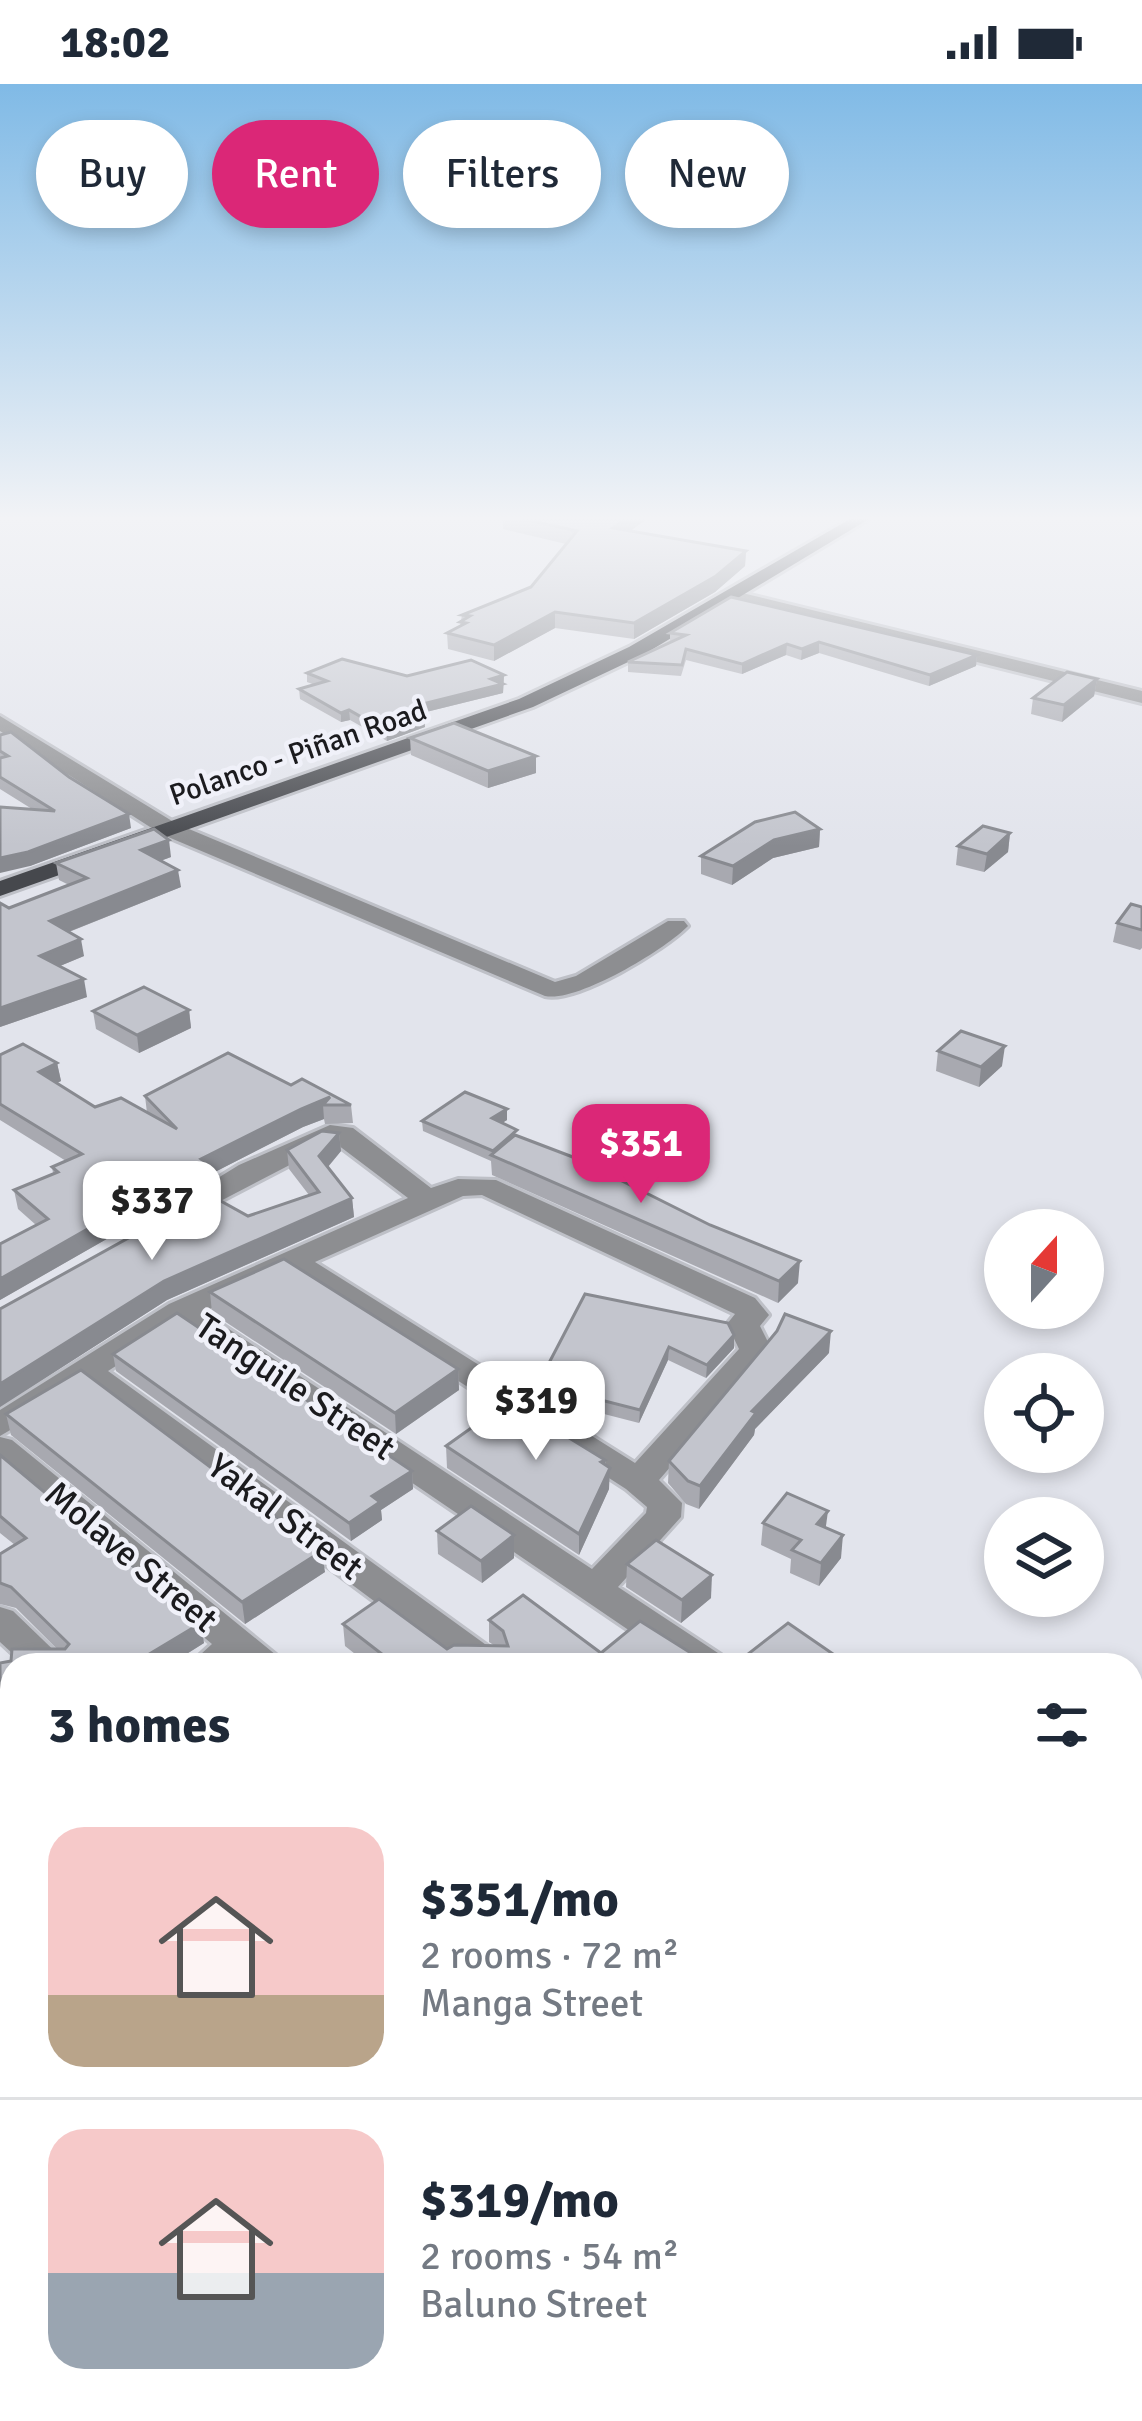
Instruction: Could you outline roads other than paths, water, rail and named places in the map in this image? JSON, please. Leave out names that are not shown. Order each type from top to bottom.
[{"type":"main road","name":"Polanco - Piñan Road","points":[[0,890],[526,703],[675,628]]},
{"type":"street","points":[[861,628],[1142,697]]},
{"type":"street","points":[[0,722],[169,830],[554,991],[585,981],[676,926]]},
{"type":"street","points":[[145,1232],[315,1137],[344,1134],[428,1200]]},
{"type":"street","points":[[0,1425],[180,1311],[428,1200],[477,1186],[505,1193],[722,1295],[752,1315],[742,1324],[756,1350],[652,1492]]},
{"type":"street","points":[[290,1259],[652,1492],[663,1517],[596,1587]]},
{"type":"street","name":"Tanguile Street","points":[[180,1311],[691,1653]]},
{"type":"street","name":"Yakal Street","points":[[84,1369],[471,1653]]},
{"type":"street","name":"Molave Street","points":[[0,1448],[230,1653]]}]
